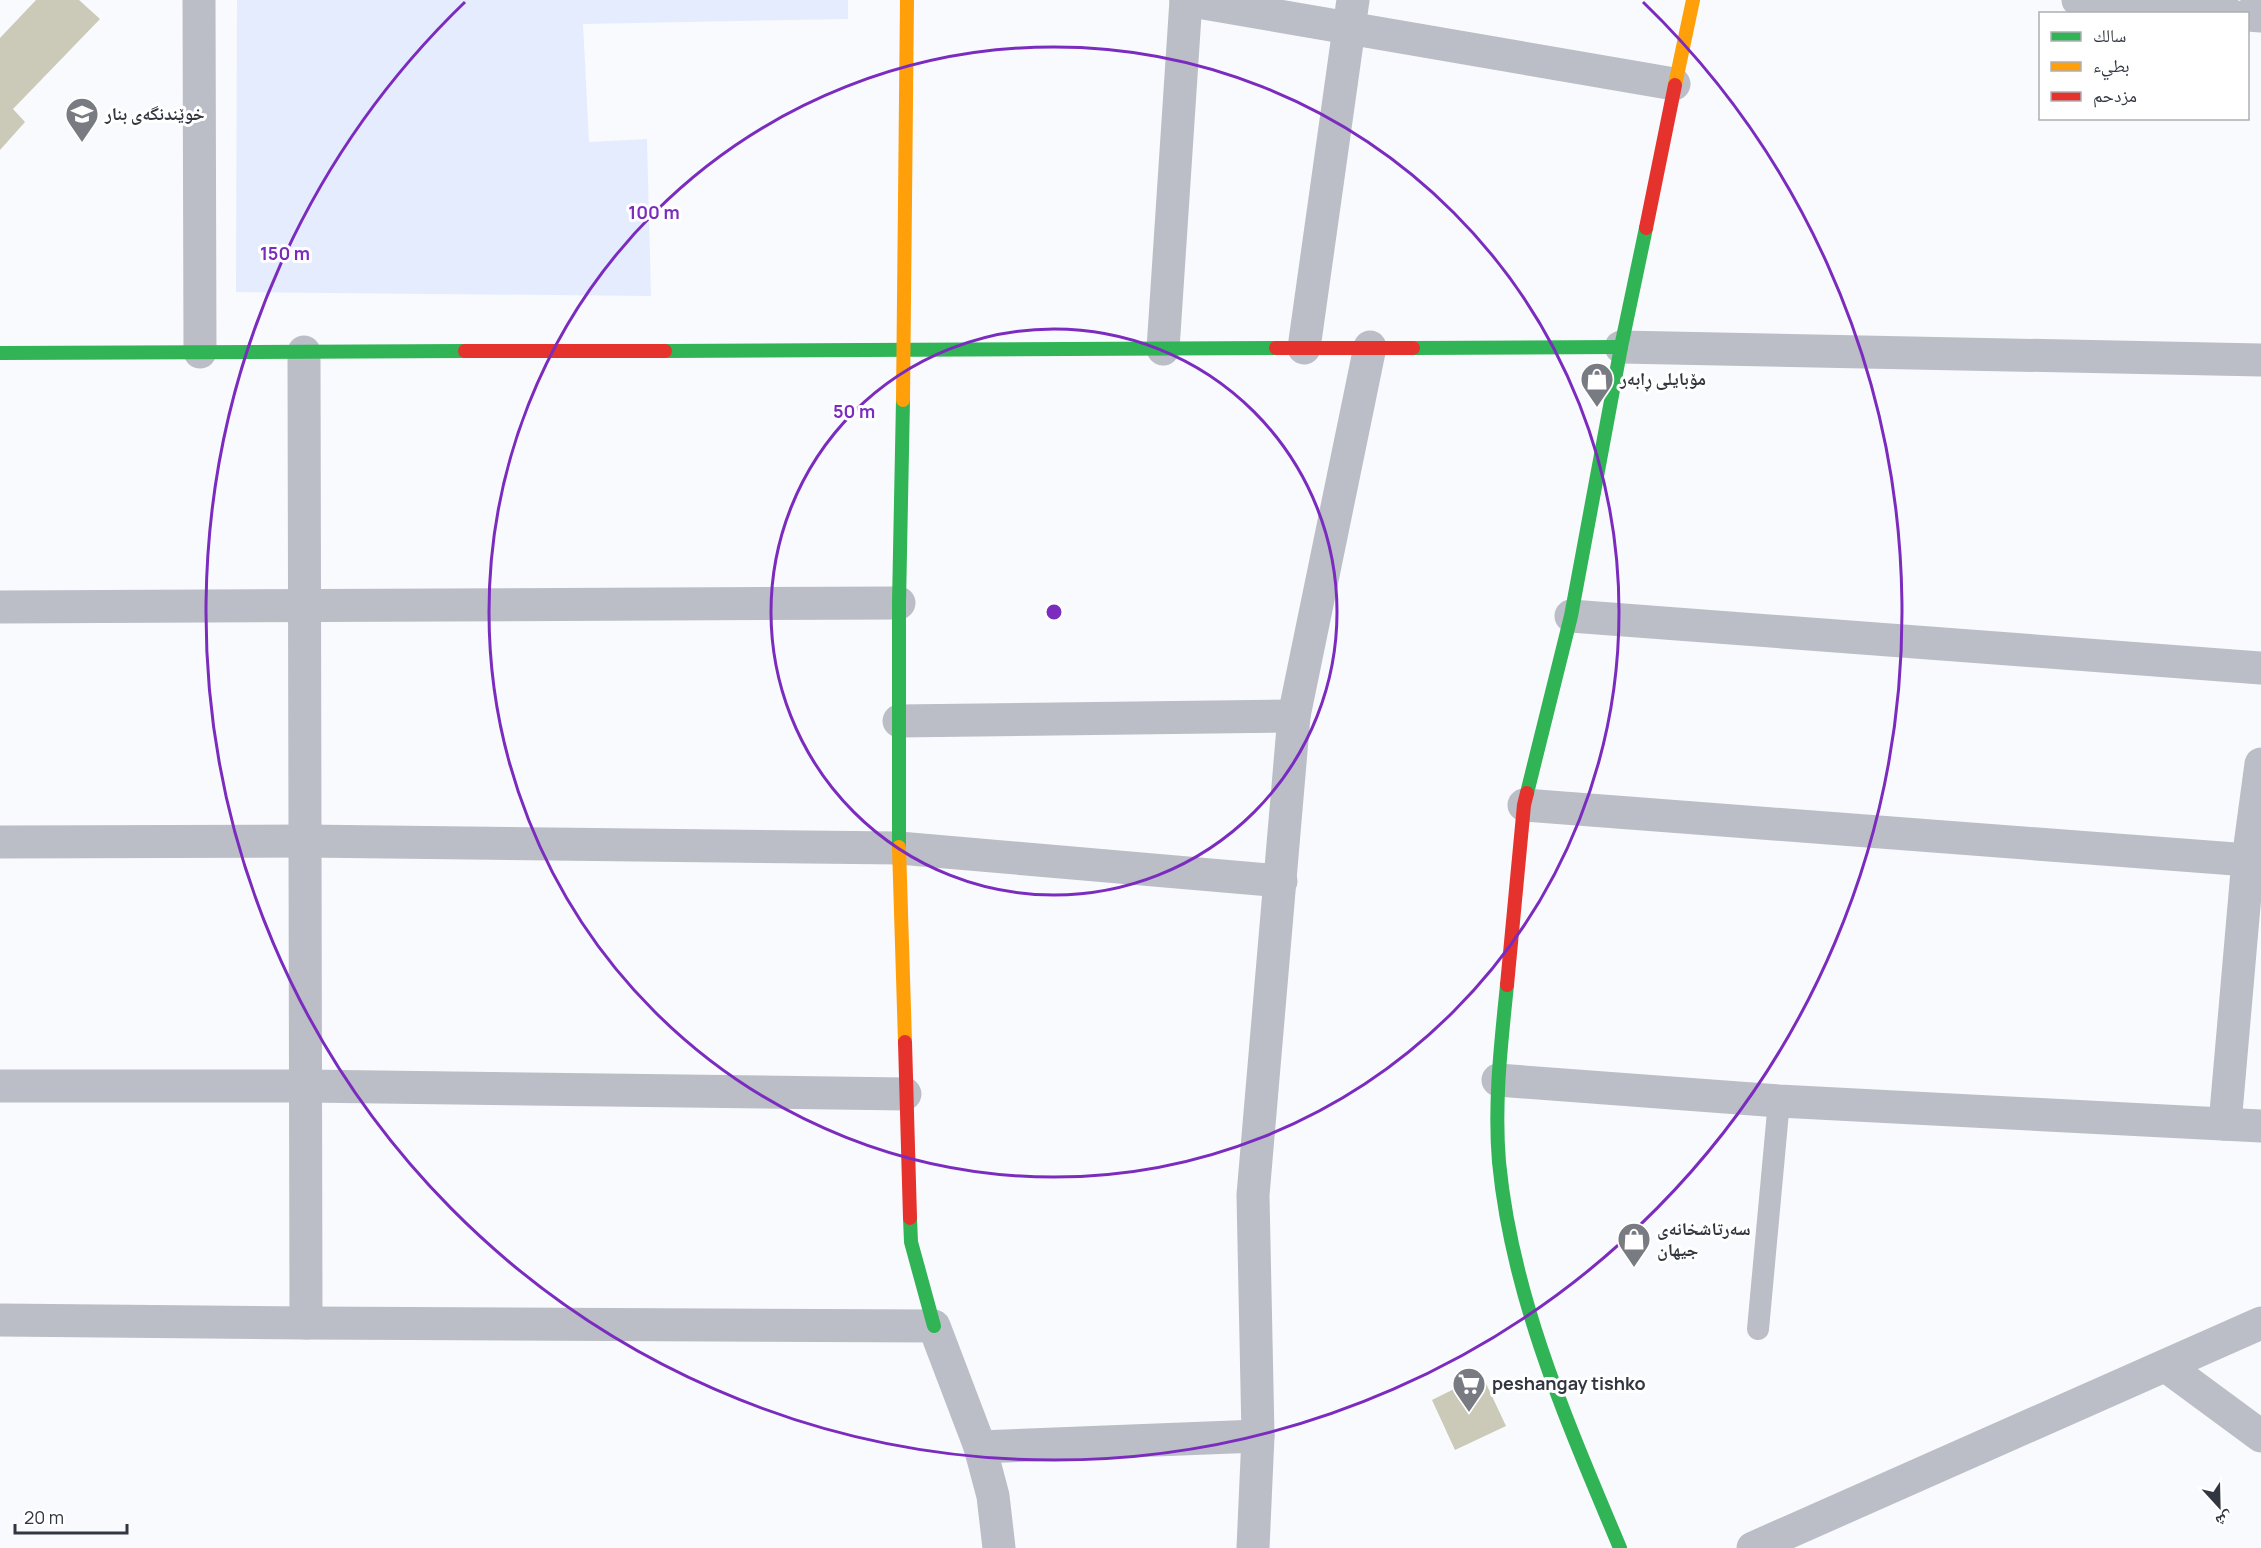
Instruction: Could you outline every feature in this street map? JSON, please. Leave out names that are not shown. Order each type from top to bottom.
[{"type":"street","points":[[199,0],[200,352]]},
{"type":"street","points":[[907,0],[899,603],[899,848],[911,1242],[934,1326],[980,1447],[993,1496],[999,1548]]},
{"type":"street","points":[[1162,349],[1186,0],[1351,14],[1674,84]]},
{"type":"street","points":[[1620,1548],[1558,1399],[1531,1320],[1512,1244],[1499,1162],[1498,1080],[1524,805],[1571,616],[1621,347],[1693,0]]},
{"type":"street","points":[[2078,0],[2207,12]]},
{"type":"street","points":[[1304,348],[1351,14]]},
{"type":"street","points":[[1253,1548],[1258,1436],[1253,1195],[1294,716],[1370,347]]},
{"type":"street","points":[[0,353],[1621,347],[2261,360]]},
{"type":"street","points":[[304,352],[306,1323]]},
{"type":"street","points":[[0,607],[899,603]]},
{"type":"street","points":[[1571,616],[2261,668]]},
{"type":"street","points":[[899,722],[1294,716]]},
{"type":"street","points":[[2225,1124],[2248,860],[2261,764]]},
{"type":"street","points":[[1524,805],[2248,860]]},
{"type":"street","points":[[0,842],[305,841],[899,848],[1281,881]]},
{"type":"street","points":[[1498,1080],[1779,1101],[2261,1126]]},
{"type":"street","points":[[0,1086],[306,1086],[905,1094]]},
{"type":"street","points":[[0,1320],[934,1326]]},
{"type":"street","points":[[1753,1548],[2261,1323]]},
{"type":"street","points":[[2166,1366],[2261,1436]]},
{"type":"street","points":[[980,1447],[1258,1436]]},
{"type":"lane","points":[[1758,1329],[1779,1101]]},
{"type":"shaded area","points":[[237,0],[848,0],[848,19],[583,24],[589,142],[647,139],[651,296],[236,292]]},
{"type":"building","points":[[36,0],[79,0],[100,19],[13,109],[25,122],[0,150],[0,38]]},
{"type":"building","name":"peshangay tishko","points":[[1482,1375],[1506,1426],[1455,1450],[1432,1400]]},
{"type":"traffic: fast","points":[[1527,793],[1571,616],[1621,347],[1646,228]]},
{"type":"traffic: fast","points":[[1413,348],[1621,347]]},
{"type":"traffic: fast","points":[[665,351],[1276,348]]},
{"type":"traffic: fast","points":[[0,353],[465,351]]},
{"type":"traffic: fast","points":[[899,847],[899,603],[903,400]]},
{"type":"traffic: fast","points":[[1507,985],[1497,1118],[1499,1162],[1506,1213],[1516,1262],[1545,1360],[1620,1548]]},
{"type":"traffic: fast","points":[[910,1218],[911,1242],[934,1326]]},
{"type":"traffic: slow","points":[[903,400],[907,0]]},
{"type":"traffic: slow","points":[[1675,85],[1693,0]]},
{"type":"traffic: slow","points":[[899,847],[905,1042]]},
{"type":"traffic: jam","points":[[1646,228],[1675,85]]},
{"type":"traffic: jam","points":[[1276,348],[1413,348]]},
{"type":"traffic: jam","points":[[465,351],[665,351]]},
{"type":"traffic: jam","points":[[1507,985],[1527,793]]},
{"type":"traffic: jam","points":[[905,1042],[910,1218]]},
{"type":"place","name":"خوێندنگەی بنار","points":[[82,143]]},
{"type":"place","name":"مۆبایلی ڕابەر","points":[[1597,408]]},
{"type":"place","name":"سەرتاشخانەی جیهان","points":[[1634,1268]]},
{"type":"place","name":"peshangay tishko","points":[[1469,1413]]}]
